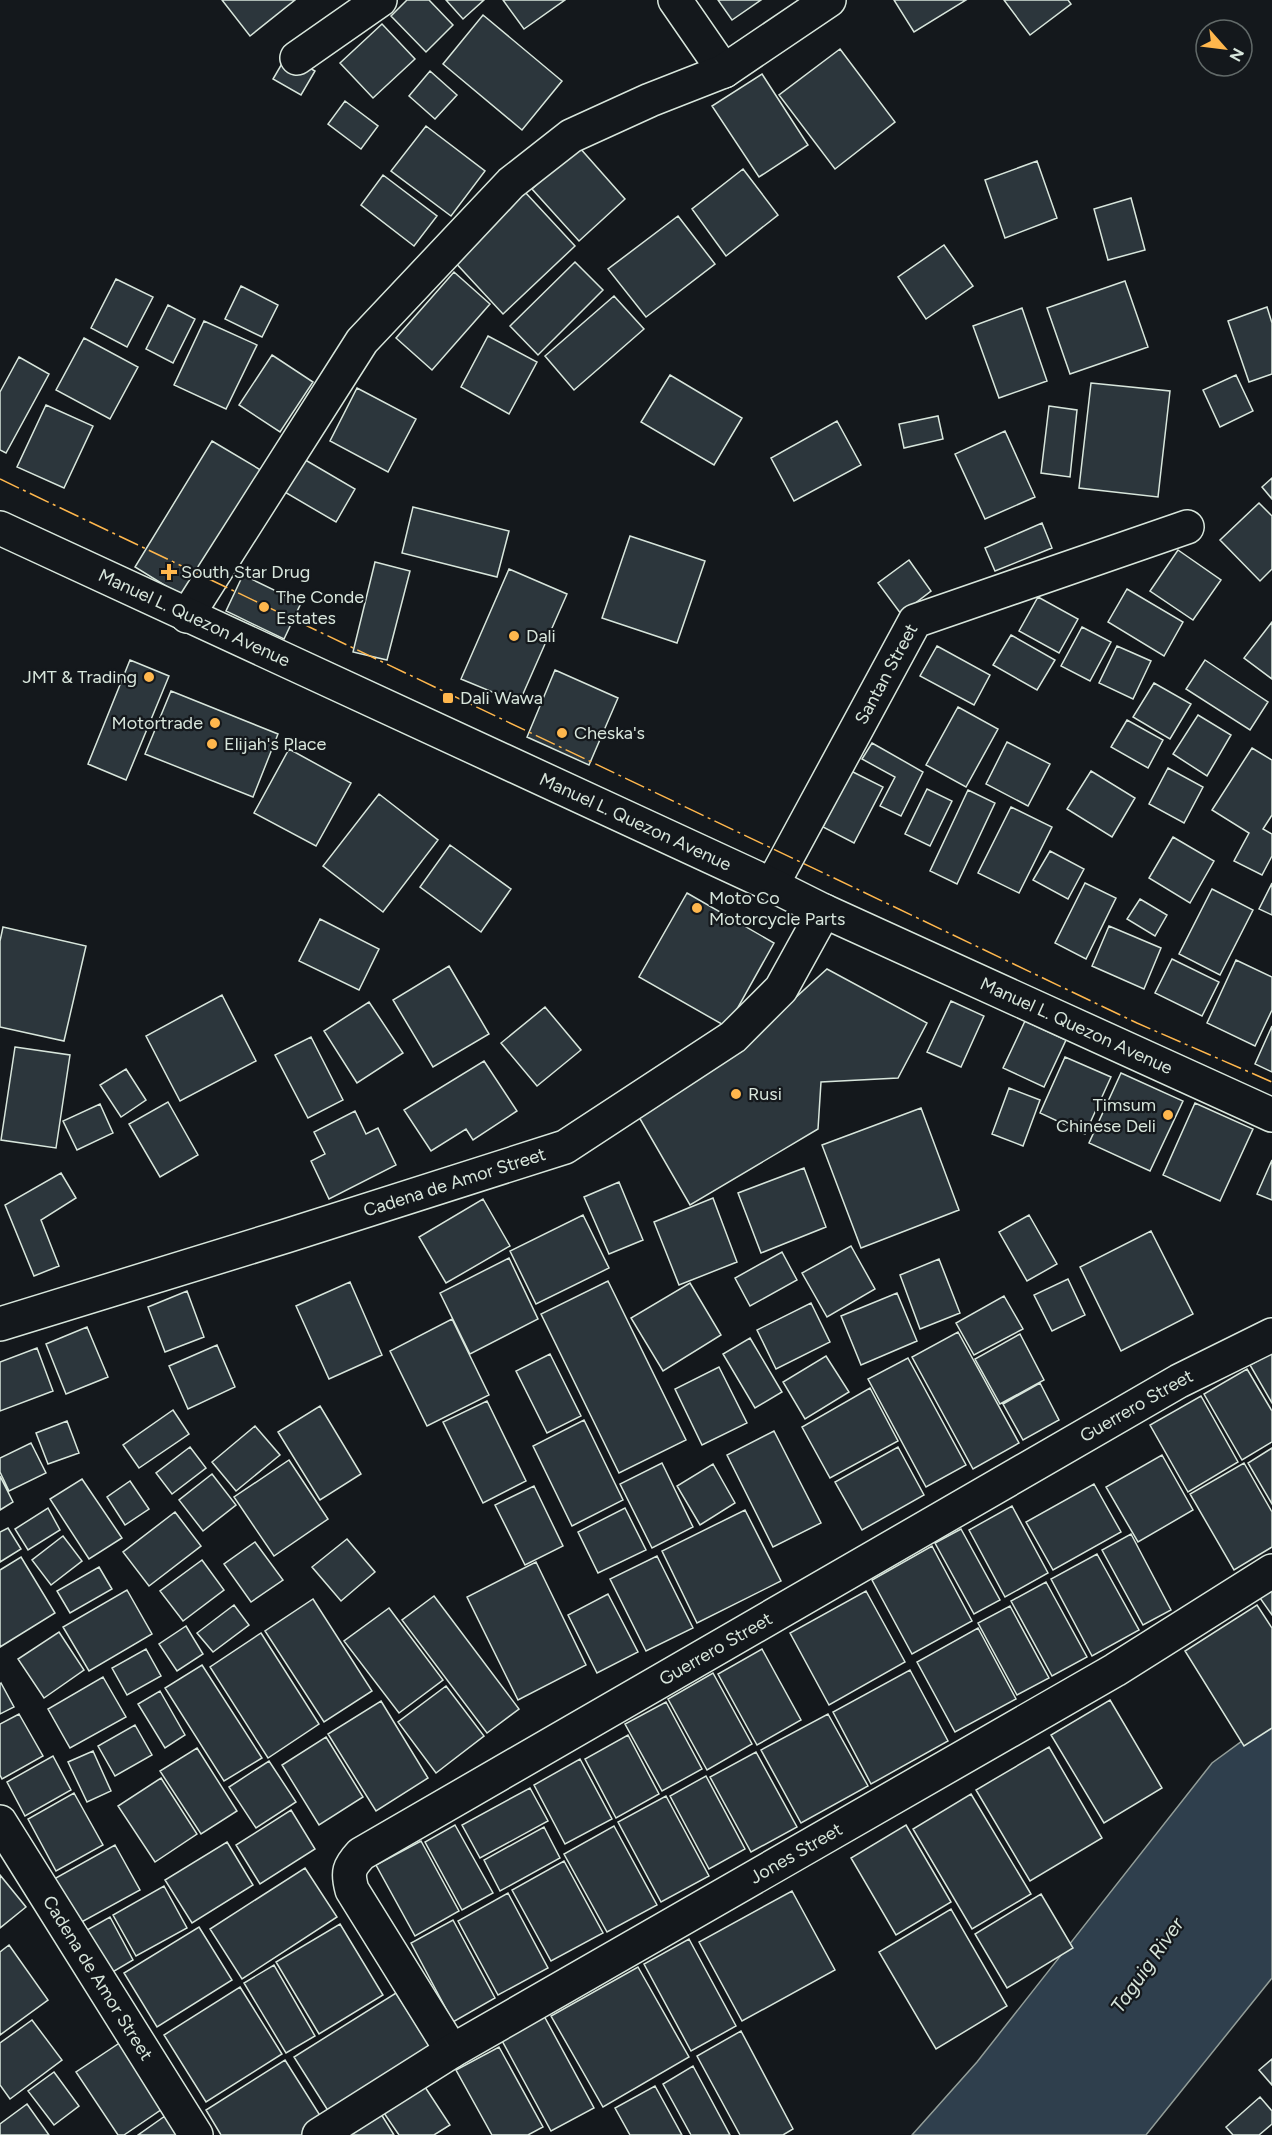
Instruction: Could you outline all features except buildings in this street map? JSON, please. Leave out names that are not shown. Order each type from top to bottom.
[{"type":"street","points":[[297,58],[380,0]]},
{"type":"street","points":[[675,0],[724,71]]},
{"type":"street","points":[[187,616],[362,341],[511,183],[571,136],[650,100],[724,71],[829,0]]},
{"type":"street","name":"Santan Street","points":[[772,885],[915,621],[1187,527]]},
{"type":"street","name":"Manuel L. Quezon Avenue","points":[[0,528],[824,911],[1272,1115]]},
{"type":"street","name":"Cadena de Amor Street","points":[[0,1324],[297,1233],[565,1147],[733,1037],[781,989],[824,911]]},
{"type":"street","name":"Guerrero Street","points":[[452,2052],[352,1890],[349,1879],[351,1865],[361,1854],[1179,1382],[1272,1335]]},
{"type":"street","name":"Jones Street","points":[[319,2135],[452,2052],[1115,1670],[1272,1571]]},
{"type":"street","name":"Cadena de Amor Street","points":[[0,1821],[196,2135]]},
{"type":"water","name":"Taguig River","points":[[1272,1719],[1272,1978],[1146,2135],[912,2135],[977,2062],[1212,1763]]},
{"type":"power","points":[[0,479],[1137,1023],[1272,1082]]},
{"type":"place","name":"South Star Drug","points":[[169,572]]},
{"type":"place","name":"The Conde Estates","points":[[264,607]]},
{"type":"place","name":"Dali","points":[[514,636]]},
{"type":"place","name":"JMT & Trading","points":[[149,677]]},
{"type":"place","name":"Dali Wawa","points":[[448,698]]},
{"type":"place","name":"Motortrade","points":[[215,723]]},
{"type":"place","name":"Cheska's","points":[[562,733]]},
{"type":"place","name":"Elijah's Place","points":[[212,744]]},
{"type":"place","name":"Moto Co Motorcycle Parts","points":[[697,908]]},
{"type":"place","name":"Rusi","points":[[736,1094]]},
{"type":"place","name":"Timsum Chinese Deli","points":[[1168,1115]]}]
